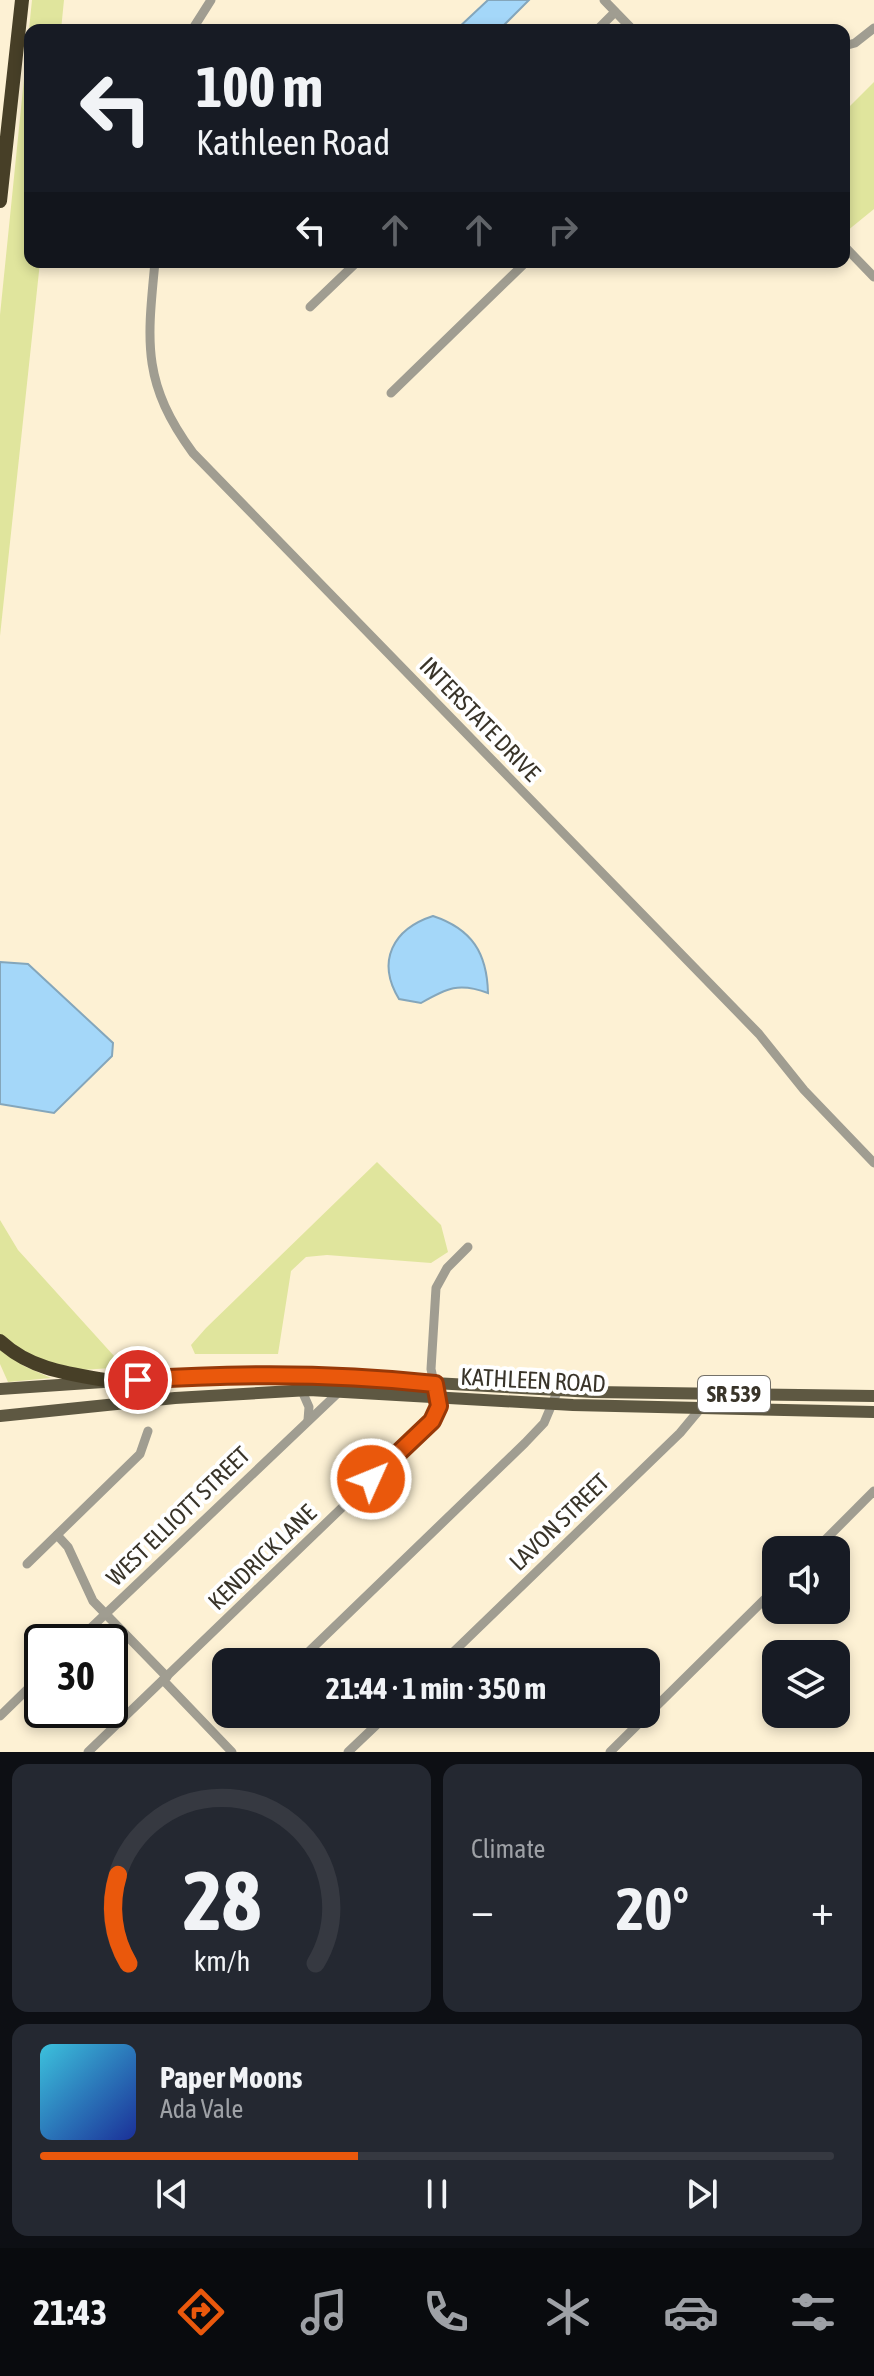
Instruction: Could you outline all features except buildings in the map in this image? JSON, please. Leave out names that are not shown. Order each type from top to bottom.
[{"type":"highway","points":[[0,201],[22,0]]},
{"type":"highway","points":[[0,1341],[39,1367],[111,1381]]},
{"type":"main road","name":"KATHLEEN ROAD","points":[[0,1389],[192,1376],[295,1376],[558,1390],[874,1396]]},
{"type":"main road","name":"KATHLEEN ROAD","points":[[0,1416],[175,1398],[302,1391],[554,1404],[874,1412]]},
{"type":"street","points":[[196,24],[211,0]]},
{"type":"street","points":[[604,0],[627,24]]},
{"type":"street","points":[[603,24],[615,12]]},
{"type":"street","points":[[850,44],[874,28]]},
{"type":"street","points":[[850,252],[874,277]]},
{"type":"street","name":"INTERSTATE DRIVE","points":[[154,268],[148,335],[153,373],[168,416],[193,453],[759,1034],[804,1090],[874,1163]]},
{"type":"street","points":[[310,307],[351,268]]},
{"type":"street","points":[[391,393],[520,268]]},
{"type":"street","points":[[438,1398],[431,1356],[436,1288],[447,1268],[468,1247]]},
{"type":"street","points":[[313,1648],[525,1443],[544,1423],[558,1390]]},
{"type":"street","points":[[302,1391],[309,1407],[308,1420]]},
{"type":"street","name":"WEST ELLIOTT STREET","points":[[95,1624],[340,1391]]},
{"type":"street","name":"KENDRICK LANE","points":[[88,1752],[432,1421],[439,1406],[438,1398]]},
{"type":"street","name":"LAVON STREET","points":[[457,1648],[680,1433],[700,1409]]},
{"type":"street","points":[[27,1564],[140,1454],[148,1431]]},
{"type":"street","points":[[829,1536],[874,1491]]},
{"type":"street","points":[[57,1535],[68,1547],[89,1594],[232,1752]]},
{"type":"street","points":[[610,1752],[762,1602]]},
{"type":"street","points":[[0,1716],[24,1693]]},
{"type":"street","points":[[348,1752],[373,1728]]},
{"type":"green space","points":[[32,0],[64,0],[62,24],[30,24]]},
{"type":"green space","points":[[24,79],[24,268],[39,268],[0,636],[0,315]]},
{"type":"green space","points":[[874,82],[874,209],[850,229],[850,106]]},
{"type":"green space","points":[[377,1162],[441,1225],[448,1252],[431,1263],[327,1255],[306,1257],[291,1271],[278,1354],[195,1354],[191,1345],[206,1328]]},
{"type":"green space","points":[[0,1220],[18,1250],[124,1367],[83,1370],[40,1360],[0,1337]]},
{"type":"green space","points":[[0,1349],[24,1366],[51,1378],[8,1382],[0,1364]]},
{"type":"water","points":[[488,0],[529,0],[505,24],[462,24]]},
{"type":"water","points":[[433,916],[458,928],[475,944],[484,966],[488,993],[461,987],[446,990],[421,1003],[399,999],[389,972],[392,948],[408,929]]},
{"type":"water","points":[[0,962],[28,964],[113,1043],[112,1056],[54,1113],[0,1104]]},
{"type":"route","points":[[138,1380],[192,1376],[309,1376],[435,1384],[439,1406],[432,1421],[371,1479]]}]
